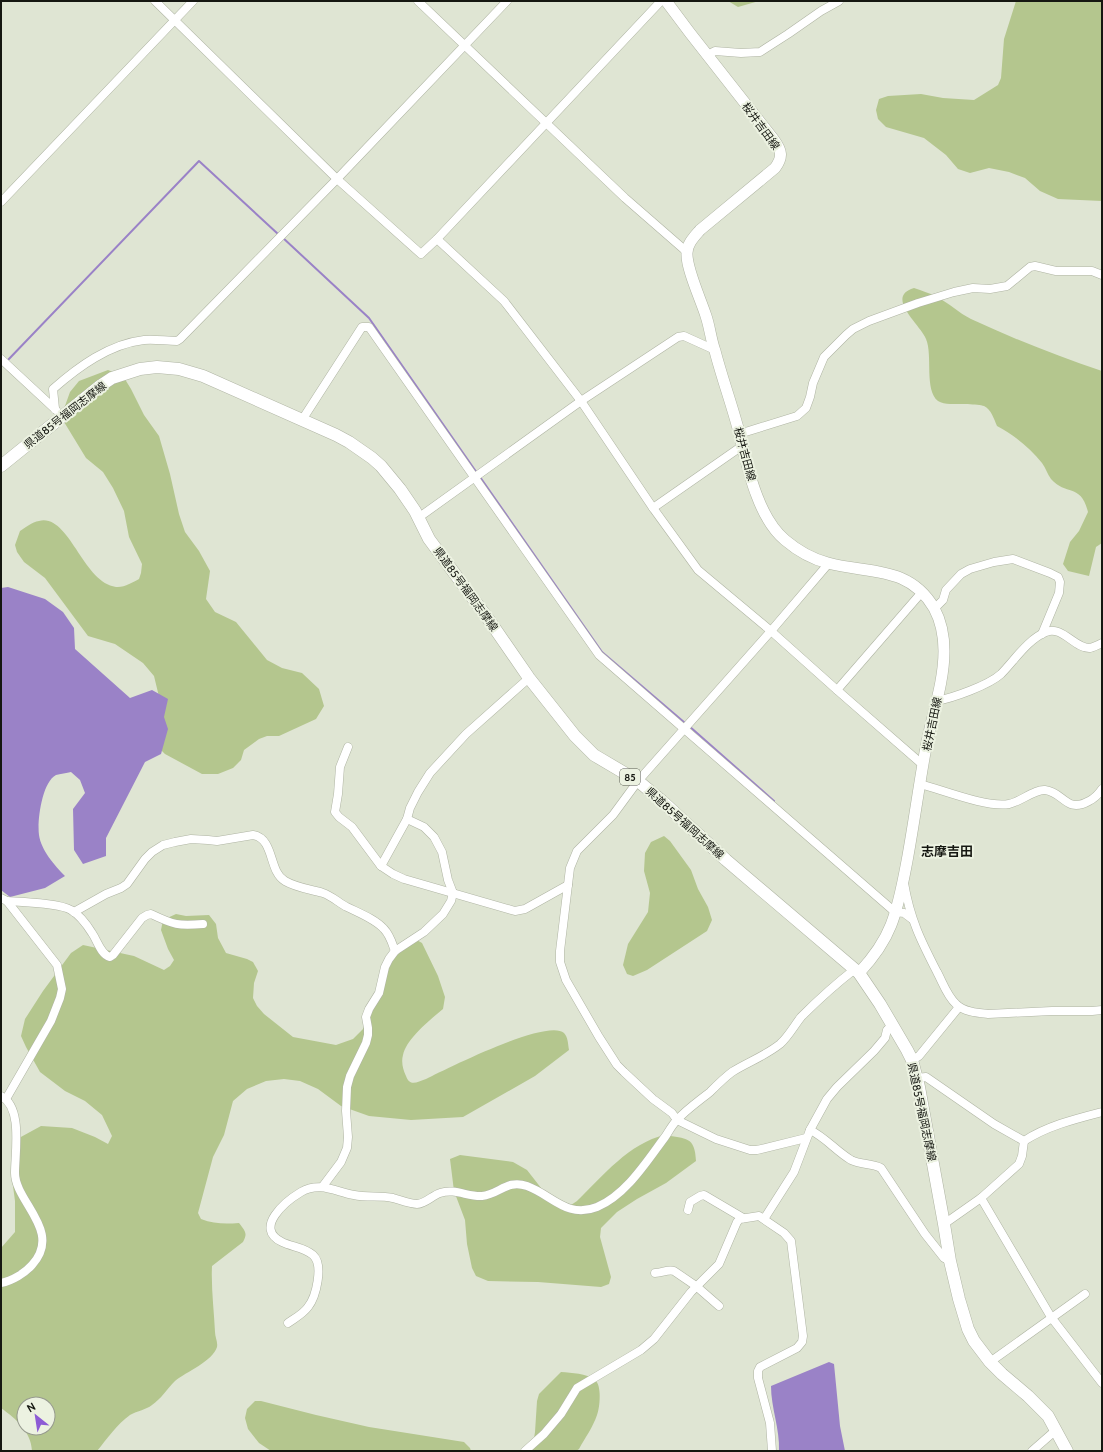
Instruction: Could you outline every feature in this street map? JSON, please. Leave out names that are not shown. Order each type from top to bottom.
[{"type":"main road","name":"桜井吉田線","points":[[666,1],[780,148],[780,162],[775,168],[700,230],[691,240],[687,252],[689,266],[706,317],[714,350],[740,434],[756,494],[771,525],[783,539],[810,557],[829,563],[881,571],[903,578],[922,592],[934,609],[940,623],[943,637],[943,670],[923,765],[903,878],[895,912],[891,926],[876,953],[857,971]]},
{"type":"main road","name":"県道85号福岡志摩線","points":[[1,466],[58,413],[112,378],[140,369],[157,367],[179,368],[203,376],[349,442],[381,466],[400,488],[429,539],[489,620],[528,678],[555,714],[583,745],[604,762],[638,782],[662,801],[763,892],[857,971],[892,1025],[912,1060],[917,1078],[950,1261],[968,1329],[974,1341],[990,1362],[1048,1416],[1067,1451]]},
{"type":"street","points":[[154,1],[337,179],[421,254],[437,239],[661,1]]},
{"type":"street","points":[[1,202],[193,1]]},
{"type":"street","points":[[418,1],[625,198],[687,252]]},
{"type":"street","points":[[58,413],[53,389],[74,371],[91,360],[108,351],[134,342],[144,340],[177,341],[180,339],[337,179],[507,1]]},
{"type":"street","points":[[708,55],[715,51],[741,53],[760,52],[821,11],[839,1]]},
{"type":"street","points":[[437,239],[504,300],[582,402],[653,508],[698,570],[771,631],[923,765]]},
{"type":"street","points":[[740,434],[797,416],[806,408],[813,382],[824,357],[846,335],[869,321],[918,303],[954,292],[973,288],[990,289],[1007,286],[1030,268],[1035,266],[1056,271],[1092,271],[1102,275]]},
{"type":"street","points":[[302,420],[362,328],[369,327],[599,655],[895,912],[904,913],[912,919]]},
{"type":"street","points":[[418,518],[582,402],[678,337],[684,336],[714,350]]},
{"type":"street","points":[[1,359],[58,413]]},
{"type":"street","points":[[653,508],[742,446]]},
{"type":"street","points":[[934,609],[942,600],[946,590],[961,574],[970,569],[994,562],[1013,559],[1050,573],[1058,577],[1060,582],[1059,593],[1042,634]]},
{"type":"street","points":[[829,563],[638,782],[613,815],[577,851],[570,868],[560,962],[566,980],[617,1065],[653,1099],[672,1113],[677,1120],[716,1139],[750,1150],[758,1150],[808,1134],[818,1134],[852,1161],[875,1164],[881,1168],[924,1234],[944,1258],[950,1261]]},
{"type":"street","points":[[837,690],[922,592]]},
{"type":"street","points":[[936,701],[978,687],[997,677],[1029,644],[1047,631],[1054,631],[1065,635],[1084,647],[1090,648],[1102,643]]},
{"type":"street","points":[[381,866],[407,819],[415,797],[430,773],[466,734],[528,678]]},
{"type":"street","points":[[348,747],[340,767],[335,812],[352,827],[381,866],[393,874],[404,879],[515,911],[525,909],[568,885]]},
{"type":"street","points":[[920,784],[986,803],[999,805],[1009,804],[1044,790],[1050,791],[1071,805],[1078,806],[1094,798],[1102,789]]},
{"type":"street","points":[[323,1186],[335,1172],[344,1157],[348,1137],[346,1110],[350,1076],[366,1043],[368,1028],[366,1017],[378,993],[385,967],[395,951],[432,926],[451,902],[454,893],[448,880],[442,852],[434,836],[424,827],[407,819]]},
{"type":"street","points":[[74,912],[127,884],[145,859],[152,852],[163,845],[191,840],[217,841],[254,835],[264,841],[279,877],[293,886],[325,894],[383,928],[388,933],[395,951]]},
{"type":"street","name":"桜井吉田線","points":[[903,878],[912,919],[922,943],[943,985],[959,1006]]},
{"type":"street","points":[[4,900],[66,907],[79,916],[92,932],[104,954],[110,957],[142,918],[147,915],[151,914],[174,924],[183,926],[203,924]]},
{"type":"street","points":[[1,1283],[11,1280],[29,1268],[39,1255],[42,1245],[41,1231],[36,1216],[16,1181],[14,1111],[10,1103],[4,1098],[51,1021],[62,989],[56,965],[4,900]]},
{"type":"street","points":[[288,1323],[303,1313],[312,1300],[318,1282],[319,1271],[316,1257],[296,1246],[282,1242],[273,1236],[270,1227],[271,1221],[282,1207],[304,1190],[323,1186],[354,1195],[381,1196],[418,1204],[438,1193],[456,1191],[473,1195],[486,1195],[513,1184],[529,1187],[562,1206],[574,1210],[584,1210],[597,1207],[609,1200],[642,1168],[677,1120],[731,1073],[781,1043],[801,1018],[843,979],[857,971]]},
{"type":"street","points":[[912,1060],[919,1056],[959,1006],[978,1013],[988,1014],[1102,1010]]},
{"type":"street","points":[[764,1219],[794,1172],[808,1134],[827,1099],[837,1087],[874,1051],[885,1038],[887,1030],[892,1025]]},
{"type":"street","points":[[917,1078],[926,1077],[994,1124],[1024,1141]]},
{"type":"street","points":[[944,1224],[981,1198],[1019,1164],[1022,1156],[1024,1141],[1033,1135],[1061,1124],[1102,1112]]},
{"type":"street","points":[[688,1210],[690,1202],[704,1195],[743,1218]]},
{"type":"street","points":[[981,1198],[1051,1317],[1102,1383]]},
{"type":"street","points":[[525,1451],[544,1434],[561,1414],[577,1388],[641,1350],[654,1339],[696,1286],[719,1264],[737,1222],[743,1218],[759,1216],[784,1233],[791,1240],[803,1336],[802,1342],[797,1348],[760,1367],[758,1371],[758,1378],[770,1423],[772,1451]]},
{"type":"street","points":[[655,1273],[671,1270],[674,1271],[696,1286],[719,1306]]},
{"type":"street","points":[[990,1362],[1085,1294]]},
{"type":"street","points":[[1032,1451],[1056,1430]]},
{"type":"green space","points":[[728,1],[759,1],[738,7]]},
{"type":"green space","points":[[1016,1],[1102,1],[1102,201],[1058,199],[1040,191],[1025,178],[1009,172],[989,168],[970,173],[958,169],[946,155],[924,138],[886,127],[878,119],[876,110],[879,99],[888,96],[921,94],[943,98],[974,100],[998,85],[1001,78],[1004,39]]},
{"type":"green space","points":[[914,288],[929,293],[946,302],[967,317],[987,326],[1036,347],[1102,371],[1102,543],[1096,547],[1089,576],[1068,571],[1063,564],[1070,542],[1079,531],[1088,512],[1081,497],[1077,493],[1062,487],[1051,479],[1037,457],[1027,447],[997,426],[989,409],[984,406],[977,405],[948,404],[938,401],[934,396],[931,389],[929,354],[926,339],[903,304],[903,298],[906,292]]},
{"type":"green space","points":[[108,370],[123,376],[144,415],[159,436],[185,532],[199,551],[210,571],[206,599],[215,612],[236,622],[267,660],[282,668],[302,673],[319,689],[324,706],[316,719],[279,736],[267,736],[259,739],[244,750],[241,760],[233,768],[218,774],[202,774],[165,754],[159,748],[162,709],[154,676],[143,663],[115,644],[88,636],[45,578],[24,562],[17,552],[15,545],[20,531],[39,521],[50,521],[59,527],[68,537],[94,574],[104,583],[116,587],[122,587],[139,579],[142,564],[129,537],[124,511],[113,488],[103,472],[86,458],[61,417],[70,392],[79,381]]},
{"type":"green space","points":[[664,836],[670,841],[691,870],[698,889],[708,907],[712,920],[707,931],[647,970],[633,976],[627,974],[623,965],[628,944],[648,912],[650,893],[644,871],[645,853],[651,842]]},
{"type":"green space","points":[[176,914],[186,916],[209,915],[216,924],[218,938],[226,953],[253,962],[258,971],[254,983],[253,998],[257,1006],[264,1014],[293,1037],[336,1045],[353,1039],[363,1029],[377,985],[399,949],[415,939],[422,943],[438,976],[445,997],[443,1009],[414,1036],[405,1049],[402,1058],[404,1071],[412,1083],[426,1079],[474,1056],[518,1038],[538,1032],[554,1030],[564,1033],[569,1050],[535,1076],[463,1117],[411,1120],[369,1116],[341,1106],[318,1089],[300,1081],[284,1079],[266,1081],[247,1089],[233,1101],[224,1135],[213,1157],[198,1213],[201,1219],[210,1222],[239,1223],[246,1234],[243,1242],[212,1266],[217,1347],[205,1362],[175,1381],[155,1403],[125,1419],[112,1432],[97,1451],[32,1451],[28,1436],[56,1436],[56,1396],[16,1396],[16,1420],[1,1408],[1,1248],[15,1232],[15,1201],[11,1171],[12,1153],[19,1138],[41,1126],[72,1128],[108,1144],[112,1136],[102,1115],[85,1101],[65,1091],[40,1072],[21,1036],[25,1019],[43,991],[71,953],[83,945],[134,956],[164,970],[170,966],[174,960],[161,930],[163,920]]},
{"type":"green space","points":[[665,1135],[688,1140],[694,1147],[696,1161],[666,1183],[617,1212],[601,1228],[600,1237],[611,1277],[609,1284],[601,1287],[538,1282],[488,1281],[476,1276],[472,1268],[467,1244],[465,1220],[454,1191],[450,1159],[460,1155],[513,1162],[527,1170],[545,1193],[571,1205],[628,1153],[652,1139]]},
{"type":"green space","points":[[561,1372],[583,1375],[595,1380],[600,1391],[600,1402],[597,1415],[589,1432],[579,1449],[576,1451],[532,1451],[539,1394]]},
{"type":"green space","points":[[255,1401],[261,1401],[369,1427],[464,1442],[471,1451],[271,1451],[259,1443],[248,1429],[245,1418],[247,1409]]},
{"type":"shaded area","points":[[8,587],[45,599],[63,612],[74,628],[75,649],[130,698],[152,690],[168,699],[164,717],[168,729],[161,754],[145,762],[106,838],[106,856],[83,864],[74,850],[73,809],[85,793],[80,780],[71,772],[56,775],[47,785],[44,793],[40,812],[39,835],[45,852],[65,876],[45,888],[10,897],[1,890],[1,588]]},
{"type":"shaded area","points":[[829,1362],[834,1364],[840,1426],[845,1451],[779,1451],[771,1386]]},
{"type":"waterway","points":[[7,361],[199,161],[278,234]]},
{"type":"waterway","points":[[282,237],[369,318],[477,473]]},
{"type":"waterway","points":[[480,477],[602,652],[685,723]]},
{"type":"waterway","points":[[689,726],[774,801]]},
{"type":"district","name":"志摩吉田","points":[[947,851]]}]
